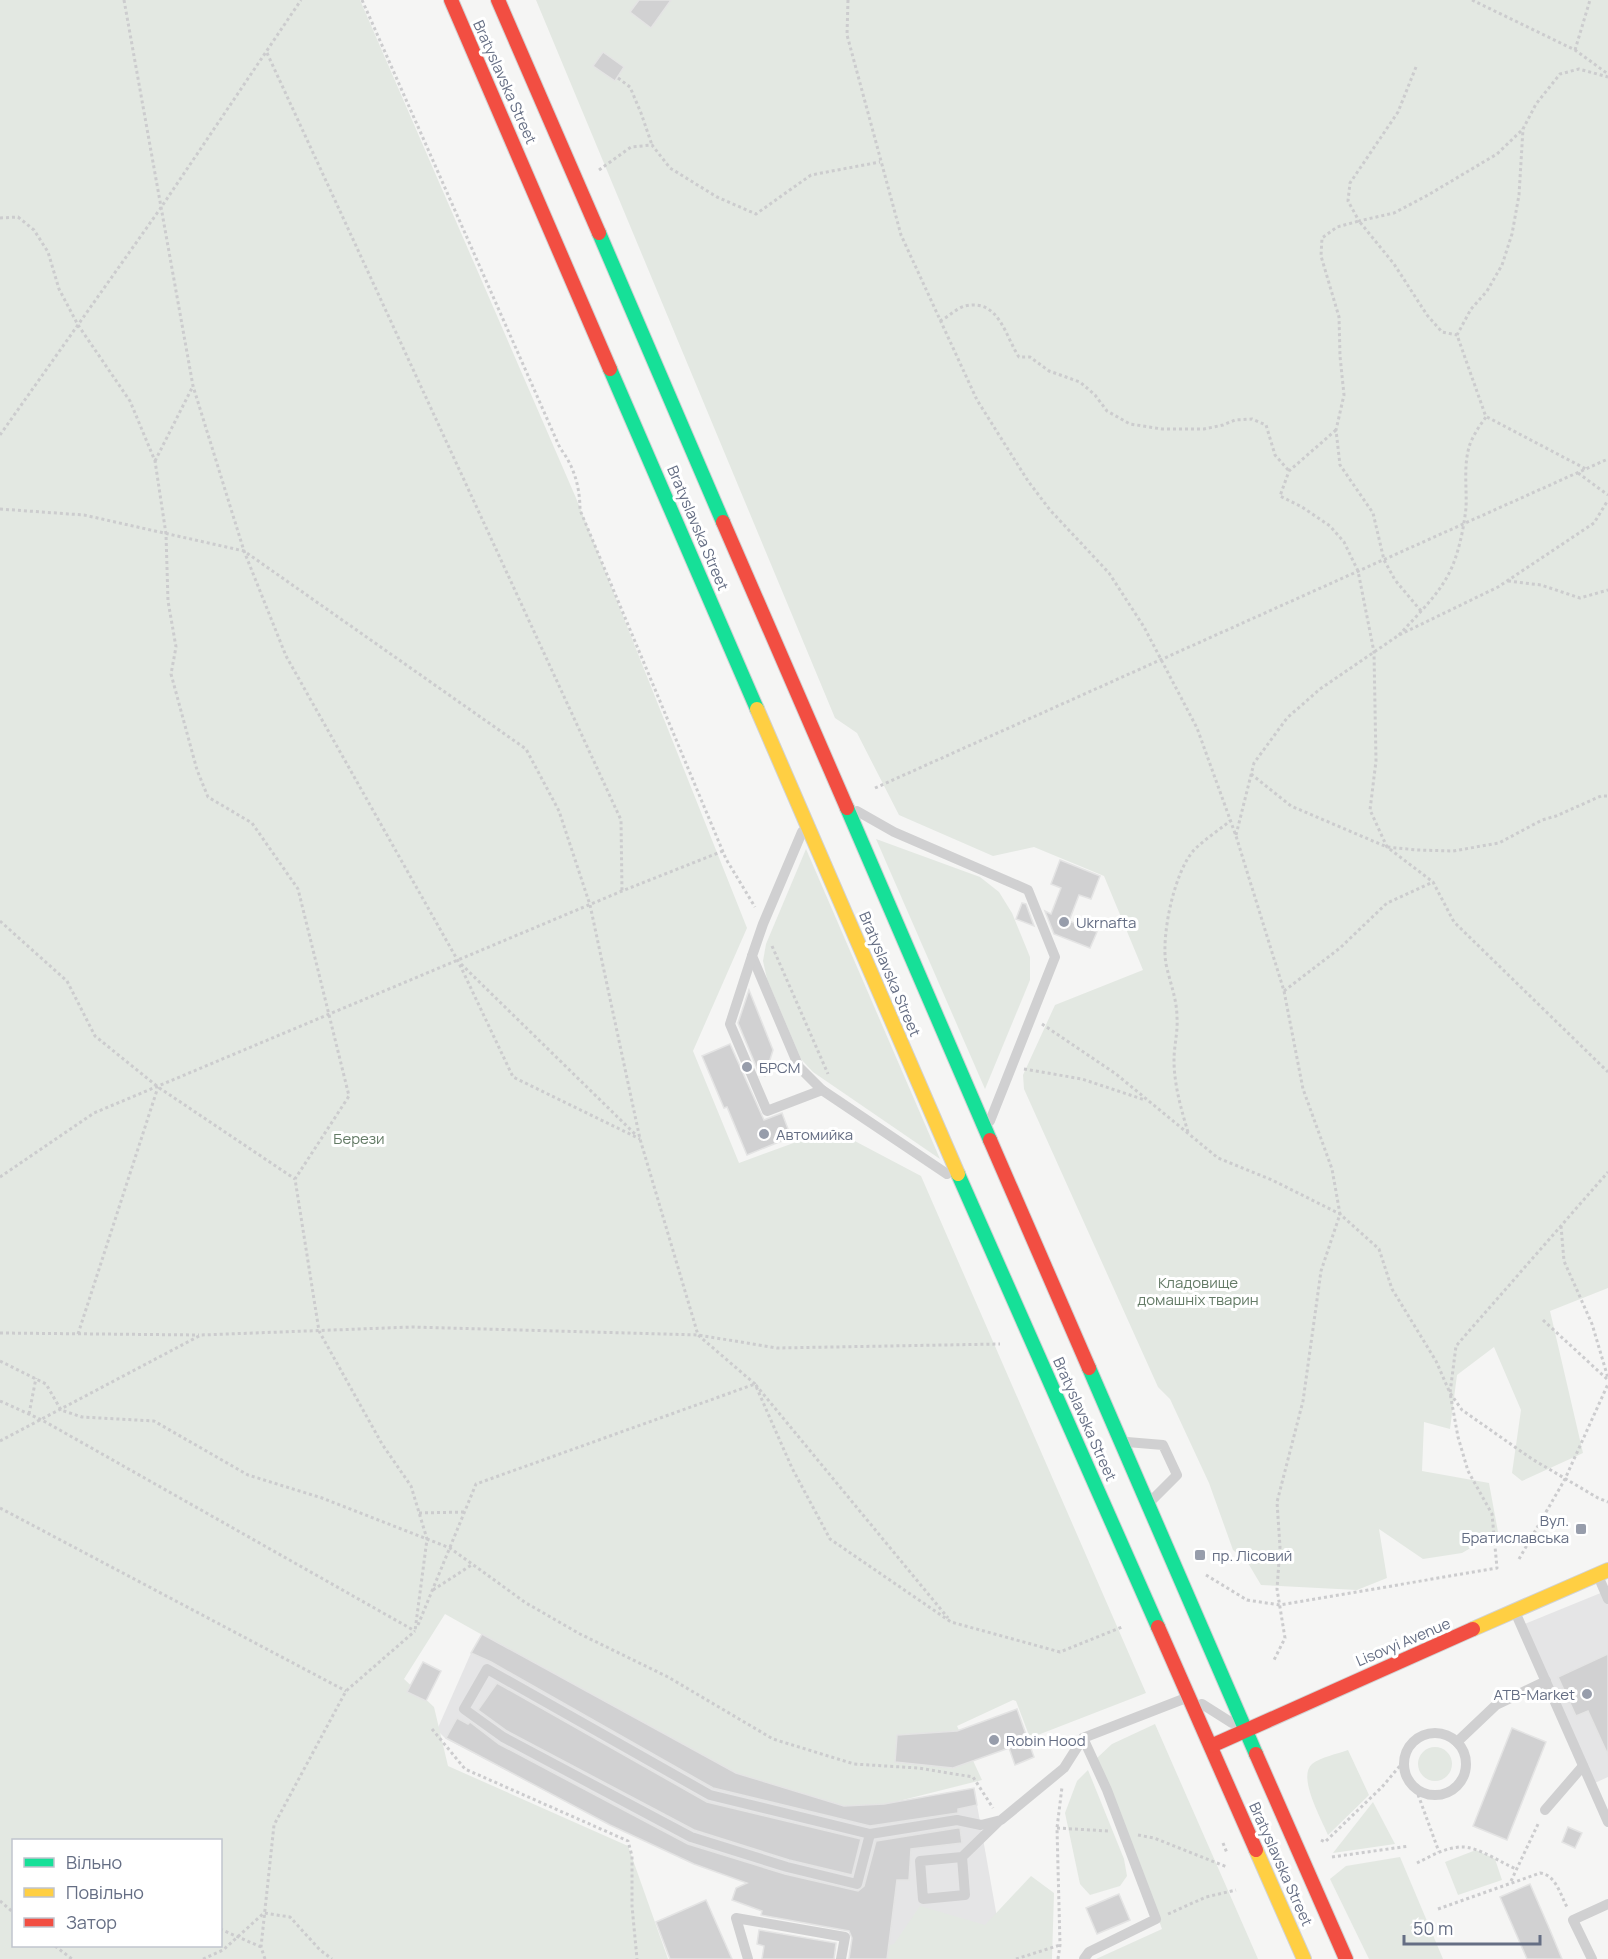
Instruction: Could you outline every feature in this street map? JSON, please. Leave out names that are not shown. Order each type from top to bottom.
[{"type":"main road","name":"Bratyslavska Street","points":[[452,0],[963,1185],[1304,1959]]},
{"type":"main road","name":"Bratyslavska Street","points":[[498,0],[848,806],[1120,1442],[1346,1959]]},
{"type":"main road","name":"Lisovyi Avenue","points":[[1211,1746],[1603,1573]]},
{"type":"lane","points":[[848,806],[894,832],[1028,890],[1055,957],[987,1129]]},
{"type":"lane","points":[[807,821],[763,924],[730,1024],[767,1111],[822,1090]]},
{"type":"lane","points":[[752,956],[799,1067],[822,1090],[963,1185]]},
{"type":"lane","points":[[1120,1442],[1163,1445],[1178,1475],[1147,1504]]},
{"type":"lane","points":[[1603,1573],[1608,1599]]},
{"type":"lane","points":[[1515,1611],[1608,1821]]},
{"type":"lane","points":[[870,1834],[857,1884],[787,1867],[691,1837],[503,1737],[464,1709],[487,1670],[710,1795],[870,1834],[957,1820],[981,1825],[1001,1820]]},
{"type":"lane","points":[[1457,1742],[1496,1705],[1546,1681]]},
{"type":"lane","points":[[962,1857],[965,1895],[923,1899],[920,1861],[962,1857],[1001,1820],[1064,1768],[1083,1738],[1188,1696],[1245,1730]]},
{"type":"lane","points":[[1440,1734],[1457,1742],[1463,1751],[1466,1771],[1455,1789],[1435,1796],[1416,1789],[1405,1772],[1404,1761],[1412,1743],[1420,1737],[1440,1734]]},
{"type":"lane","points":[[1083,1738],[1107,1790],[1156,1919],[1089,1952],[1084,1959]]},
{"type":"lane","points":[[1545,1810],[1583,1766]]},
{"type":"lane","points":[[1592,1959],[1573,1920],[1608,1904]]},
{"type":"lane","points":[[748,1959],[736,1918],[845,1936],[841,1959]]},
{"type":"lane","points":[[1291,1959],[1296,1942]]},
{"type":"path","points":[[124,0],[193,386],[244,551],[286,656],[458,961],[513,1077],[640,1139]]},
{"type":"path","points":[[0,435],[160,209],[301,0]]},
{"type":"path","points":[[362,0],[560,448],[569,460],[580,497],[580,510],[723,851],[757,912]]},
{"type":"path","points":[[848,0],[847,35],[880,162],[901,235],[940,321],[978,400],[1028,481],[1050,510],[1109,573],[1144,627],[1197,728],[1236,836],[1284,991],[1303,1089],[1332,1169],[1340,1214],[1321,1271],[1303,1401],[1277,1502],[1280,1547],[1277,1589],[1285,1638],[1274,1660]]},
{"type":"path","points":[[1472,0],[1575,50],[1608,75]]},
{"type":"path","points":[[1575,50],[1590,0]]},
{"type":"path","points":[[267,53],[621,820],[622,891]]},
{"type":"path","points":[[1416,67],[1398,112],[1350,183],[1348,201],[1359,221],[1394,264],[1427,315],[1442,332],[1457,335]]},
{"type":"path","points":[[1420,611],[1395,580],[1384,560],[1373,513],[1340,465],[1336,430],[1344,394],[1339,317],[1321,256],[1322,238],[1337,227],[1394,213],[1497,153],[1523,129],[1548,86],[1560,74],[1579,69],[1608,75]]},
{"type":"path","points":[[618,78],[630,87],[652,145],[670,168],[717,197],[756,214],[811,175],[880,162]]},
{"type":"path","points":[[1523,129],[1520,195],[1512,234],[1502,265],[1487,291],[1471,309],[1457,335],[1486,417],[1586,469]]},
{"type":"path","points":[[593,175],[631,147],[652,145]]},
{"type":"path","points":[[0,218],[18,217],[34,230],[48,252],[59,289],[78,325],[130,401],[154,461],[166,534],[168,601],[176,646],[171,674],[197,770],[208,797],[252,823],[298,889],[349,1096],[295,1179],[319,1331],[382,1444],[411,1486],[427,1539],[415,1631]]},
{"type":"path","points":[[940,321],[962,307],[978,305],[994,312],[1019,357],[1030,357],[1049,371],[1080,382],[1095,394],[1107,411],[1130,424],[1162,429],[1204,429],[1235,420],[1258,421],[1266,425],[1275,455],[1289,471]]},
{"type":"path","points":[[154,461],[193,386]]},
{"type":"path","points":[[1399,635],[1444,582],[1454,562],[1466,509],[1467,462],[1470,444],[1486,417]]},
{"type":"path","points":[[1336,430],[1289,471],[1280,496],[1302,507],[1330,526],[1344,542],[1358,571],[1374,652],[1376,761],[1370,810],[1387,847]]},
{"type":"path","points":[[875,788],[1608,459]]},
{"type":"path","points":[[1578,473],[1608,495]]},
{"type":"path","points":[[1236,836],[1254,763],[1287,718],[1320,689],[1399,635],[1506,581],[1594,523],[1608,500]]},
{"type":"path","points":[[0,509],[84,515],[244,551],[526,749],[559,811],[590,905],[640,1139],[698,1335],[755,1384],[951,1622]]},
{"type":"path","points":[[1506,581],[1541,585],[1580,598],[1608,590]]},
{"type":"path","points":[[1251,774],[1291,806],[1387,847],[1433,882],[1454,922],[1608,1072]]},
{"type":"path","points":[[1387,847],[1453,851],[1499,843],[1542,820],[1601,796],[1608,796]]},
{"type":"path","points":[[1188,1133],[1178,1096],[1174,1060],[1178,1018],[1175,992],[1166,963],[1168,919],[1174,891],[1184,865],[1194,850],[1230,821]]},
{"type":"path","points":[[0,1177],[94,1113],[622,891],[723,851]]},
{"type":"path","points":[[1284,991],[1340,948],[1387,903],[1433,882]]},
{"type":"path","points":[[0,921],[67,981],[95,1036],[158,1086],[295,1179]]},
{"type":"path","points":[[769,938],[828,1075]]},
{"type":"path","points":[[458,961],[640,1139]]},
{"type":"path","points":[[1031,1016],[1116,1074],[1218,1158],[1272,1180],[1340,1214],[1379,1248],[1392,1289],[1436,1361],[1450,1393],[1462,1410],[1565,1479],[1608,1502]]},
{"type":"path","points":[[1011,1066],[1082,1079],[1148,1101]]},
{"type":"path","points":[[78,1334],[158,1086]]},
{"type":"path","points":[[1204,1574],[1247,1600],[1280,1605],[1497,1568],[1492,1514],[1468,1471],[1458,1437],[1450,1393],[1456,1346],[1608,1172]]},
{"type":"path","points":[[1519,1559],[1565,1479],[1608,1381],[1592,1324],[1564,1261],[1561,1226]]},
{"type":"path","points":[[1543,1320],[1608,1381]]},
{"type":"path","points":[[0,1333],[201,1335],[412,1327],[698,1335],[777,1348],[1000,1344]]},
{"type":"path","points":[[0,1441],[201,1335]]},
{"type":"path","points":[[0,1361],[46,1384],[61,1410],[82,1417],[154,1421],[248,1475],[322,1498],[450,1548],[526,1603],[580,1634],[668,1677],[773,1739],[854,1764],[918,1768],[973,1777],[1001,1820]]},
{"type":"path","points":[[29,1414],[36,1378]]},
{"type":"path","points":[[265,1959],[261,1947],[274,1825],[346,1691],[415,1631],[476,1484],[755,1384]]},
{"type":"path","points":[[755,1384],[792,1468],[830,1539],[951,1622],[1060,1653],[1122,1627]]},
{"type":"path","points":[[0,1401],[42,1420],[415,1631]]},
{"type":"path","points":[[0,1508],[346,1691]]},
{"type":"path","points":[[419,1513],[465,1512]]},
{"type":"path","points":[[432,1591],[473,1564]]},
{"type":"path","points":[[432,1729],[465,1769],[628,1841],[632,1856],[632,1906],[637,1959]]},
{"type":"path","points":[[1319,1840],[1326,1842],[1382,1787],[1404,1761]]},
{"type":"path","points":[[1058,1959],[1060,1945],[1057,1828],[1064,1768]]},
{"type":"path","points":[[1416,1789],[1439,1852]]},
{"type":"path","points":[[1511,1882],[1545,1810]]},
{"type":"path","points":[[1332,1857],[1409,1846]]},
{"type":"path","points":[[1417,1863],[1439,1852],[1463,1846],[1516,1869]]},
{"type":"path","points":[[1438,1909],[1532,1874],[1547,1874],[1553,1879],[1573,1920]]},
{"type":"path","points":[[1156,1919],[1206,1897],[1236,1890]]},
{"type":"path","points":[[0,1901],[12,1911]]},
{"type":"path","points":[[203,1959],[223,1950],[264,1913],[290,1917],[320,1950],[332,1959]]},
{"type":"path","points":[[222,1930],[261,1947]]},
{"type":"path","points":[[1016,1959],[1060,1945]]},
{"type":"path","points":[[56,1947],[72,1959]]},
{"type":"shaded area","points":[[1608,1590],[1608,1777],[1588,1786],[1517,1627]]},
{"type":"shaded area","points":[[482,1634],[884,1804],[974,1788],[1001,1940],[851,1959],[857,1909],[610,1825],[446,1739],[437,1730],[471,1653]]},
{"type":"green space","name":"Берези","points":[[0,0],[360,0],[576,498],[747,928],[693,1051],[739,1163],[832,1129],[921,1176],[1146,1693],[1030,1738],[1016,1701],[1013,1700],[957,1726],[982,1780],[859,1811],[738,1779],[445,1614],[404,1679],[434,1707],[448,1766],[628,1846],[668,1959],[0,1959]]},
{"type":"green space","name":"Кладовище домашніх тварин","points":[[536,0],[1608,0],[1608,1288],[1550,1311],[1583,1453],[1522,1481],[1512,1473],[1521,1410],[1494,1347],[1457,1375],[1450,1429],[1424,1422],[1422,1471],[1489,1483],[1498,1532],[1462,1553],[1423,1559],[1379,1529],[1387,1578],[1357,1590],[1261,1585],[1248,1563],[1233,1550],[1209,1483],[1170,1399],[1158,1387],[1024,1089],[1023,1075],[1055,1005],[1143,970],[1104,876],[1034,847],[993,856],[899,815],[857,733],[835,718]]},
{"type":"green space","points":[[876,839],[980,877],[999,892],[1012,913],[1030,957],[1030,980],[985,1089]]},
{"type":"green space","points":[[806,849],[940,1159],[813,1072],[801,1059],[767,979],[763,961],[766,944]]},
{"type":"green space","points":[[1155,1724],[1258,1959],[1096,1959],[1162,1929],[1131,1842],[1097,1758],[1112,1744]]},
{"type":"green space","points":[[1435,1747],[1447,1752],[1452,1764],[1447,1776],[1435,1781],[1423,1776],[1418,1764],[1423,1752]]},
{"type":"green space","points":[[1348,1750],[1369,1795],[1328,1835],[1309,1788],[1308,1770],[1320,1759]]},
{"type":"green space","points":[[1088,1770],[1124,1859],[1127,1876],[1120,1886],[1090,1895],[1080,1884],[1065,1813],[1077,1781]]},
{"type":"green space","points":[[1373,1802],[1395,1844],[1333,1853]]},
{"type":"green space","points":[[1476,1850],[1495,1859],[1502,1880],[1458,1895],[1445,1862]]},
{"type":"green space","points":[[1400,1857],[1443,1959],[1369,1959],[1330,1879],[1346,1866]]},
{"type":"green space","points":[[1031,1876],[1054,1893],[1052,1959],[851,1959],[851,1955],[894,1944],[920,1906],[985,1925]]},
{"type":"building","points":[[639,0],[671,0],[651,28],[630,12]]},
{"type":"building","points":[[603,52],[624,67],[615,81],[593,66]]},
{"type":"building","points":[[1060,860],[1100,876],[1091,899],[1079,895],[1069,921],[1097,932],[1090,948],[1054,934],[1045,911],[1051,914],[1061,888],[1051,884]]},
{"type":"building","points":[[1022,903],[1026,904],[1034,926],[1016,919]]},
{"type":"building","points":[[749,990],[773,1050],[765,1076],[759,1073],[738,1023]]},
{"type":"building","points":[[730,1044],[764,1120],[782,1113],[791,1137],[747,1155],[702,1056]]},
{"type":"building","points":[[482,1634],[736,1773],[844,1806],[884,1804],[974,1788],[977,1805],[958,1809],[958,1813],[870,1826],[713,1788],[491,1662],[471,1653]]},
{"type":"building","name":"ATB-Market","points":[[1608,1654],[1608,1755],[1588,1711],[1576,1716],[1558,1677]]},
{"type":"building","points":[[423,1662],[441,1671],[426,1701],[407,1692]]},
{"type":"building","points":[[497,1683],[707,1802],[861,1839],[852,1875],[789,1860],[694,1830],[507,1731],[478,1710]]},
{"type":"building","points":[[1017,1709],[1034,1757],[1015,1765],[1009,1748],[953,1768],[895,1762],[897,1735],[957,1731]]},
{"type":"building","points":[[457,1718],[468,1724],[470,1722],[499,1744],[688,1844],[785,1874],[858,1891],[864,1886],[876,1841],[960,1828],[962,1843],[911,1849],[909,1880],[897,1880],[887,1959],[849,1959],[852,1938],[849,1931],[761,1915],[762,1911],[732,1900],[736,1888],[747,1883],[694,1864],[610,1825],[446,1738]]},
{"type":"building","points":[[1512,1728],[1546,1742],[1507,1840],[1473,1826]]},
{"type":"building","points":[[1568,1827],[1582,1833],[1575,1848],[1562,1842]]},
{"type":"building","points":[[1530,1884],[1562,1959],[1527,1959],[1500,1897]]},
{"type":"building","points":[[1119,1894],[1130,1920],[1097,1934],[1086,1908]]},
{"type":"building","points":[[706,1900],[732,1959],[670,1959],[656,1922]]},
{"type":"building","points":[[759,1930],[836,1943],[834,1959],[762,1959],[764,1946],[757,1944]]},
{"type":"traffic: fast","points":[[599,233],[723,522]]},
{"type":"traffic: fast","points":[[610,369],[757,709]]},
{"type":"traffic: fast","points":[[847,808],[990,1140]]},
{"type":"traffic: fast","points":[[958,1174],[1158,1627]]},
{"type":"traffic: fast","points":[[1089,1368],[1256,1754]]},
{"type":"traffic: slow","points":[[757,709],[958,1174]]},
{"type":"traffic: slow","points":[[1473,1629],[1608,1570]]},
{"type":"traffic: slow","points":[[1256,1850],[1304,1959]]},
{"type":"traffic: jam","points":[[451,0],[610,369]]},
{"type":"traffic: jam","points":[[498,0],[599,233]]},
{"type":"traffic: jam","points":[[723,522],[847,808]]},
{"type":"traffic: jam","points":[[990,1140],[1089,1368]]},
{"type":"traffic: jam","points":[[1158,1627],[1256,1850]]},
{"type":"traffic: jam","points":[[1211,1746],[1473,1629]]},
{"type":"traffic: jam","points":[[1256,1754],[1346,1959]]},
{"type":"place","name":"Ukrnafta","points":[[1064,922]]},
{"type":"place","name":"БРСМ","points":[[747,1067]]},
{"type":"place","name":"Автомийка","points":[[764,1134]]},
{"type":"place","name":"Вул. Братиславська","points":[[1581,1529]]},
{"type":"place","name":"пр. Лісовий","points":[[1200,1555]]},
{"type":"place","name":"ATB-Market","points":[[1587,1694]]},
{"type":"place","name":"Robin Hood","points":[[994,1740]]}]
